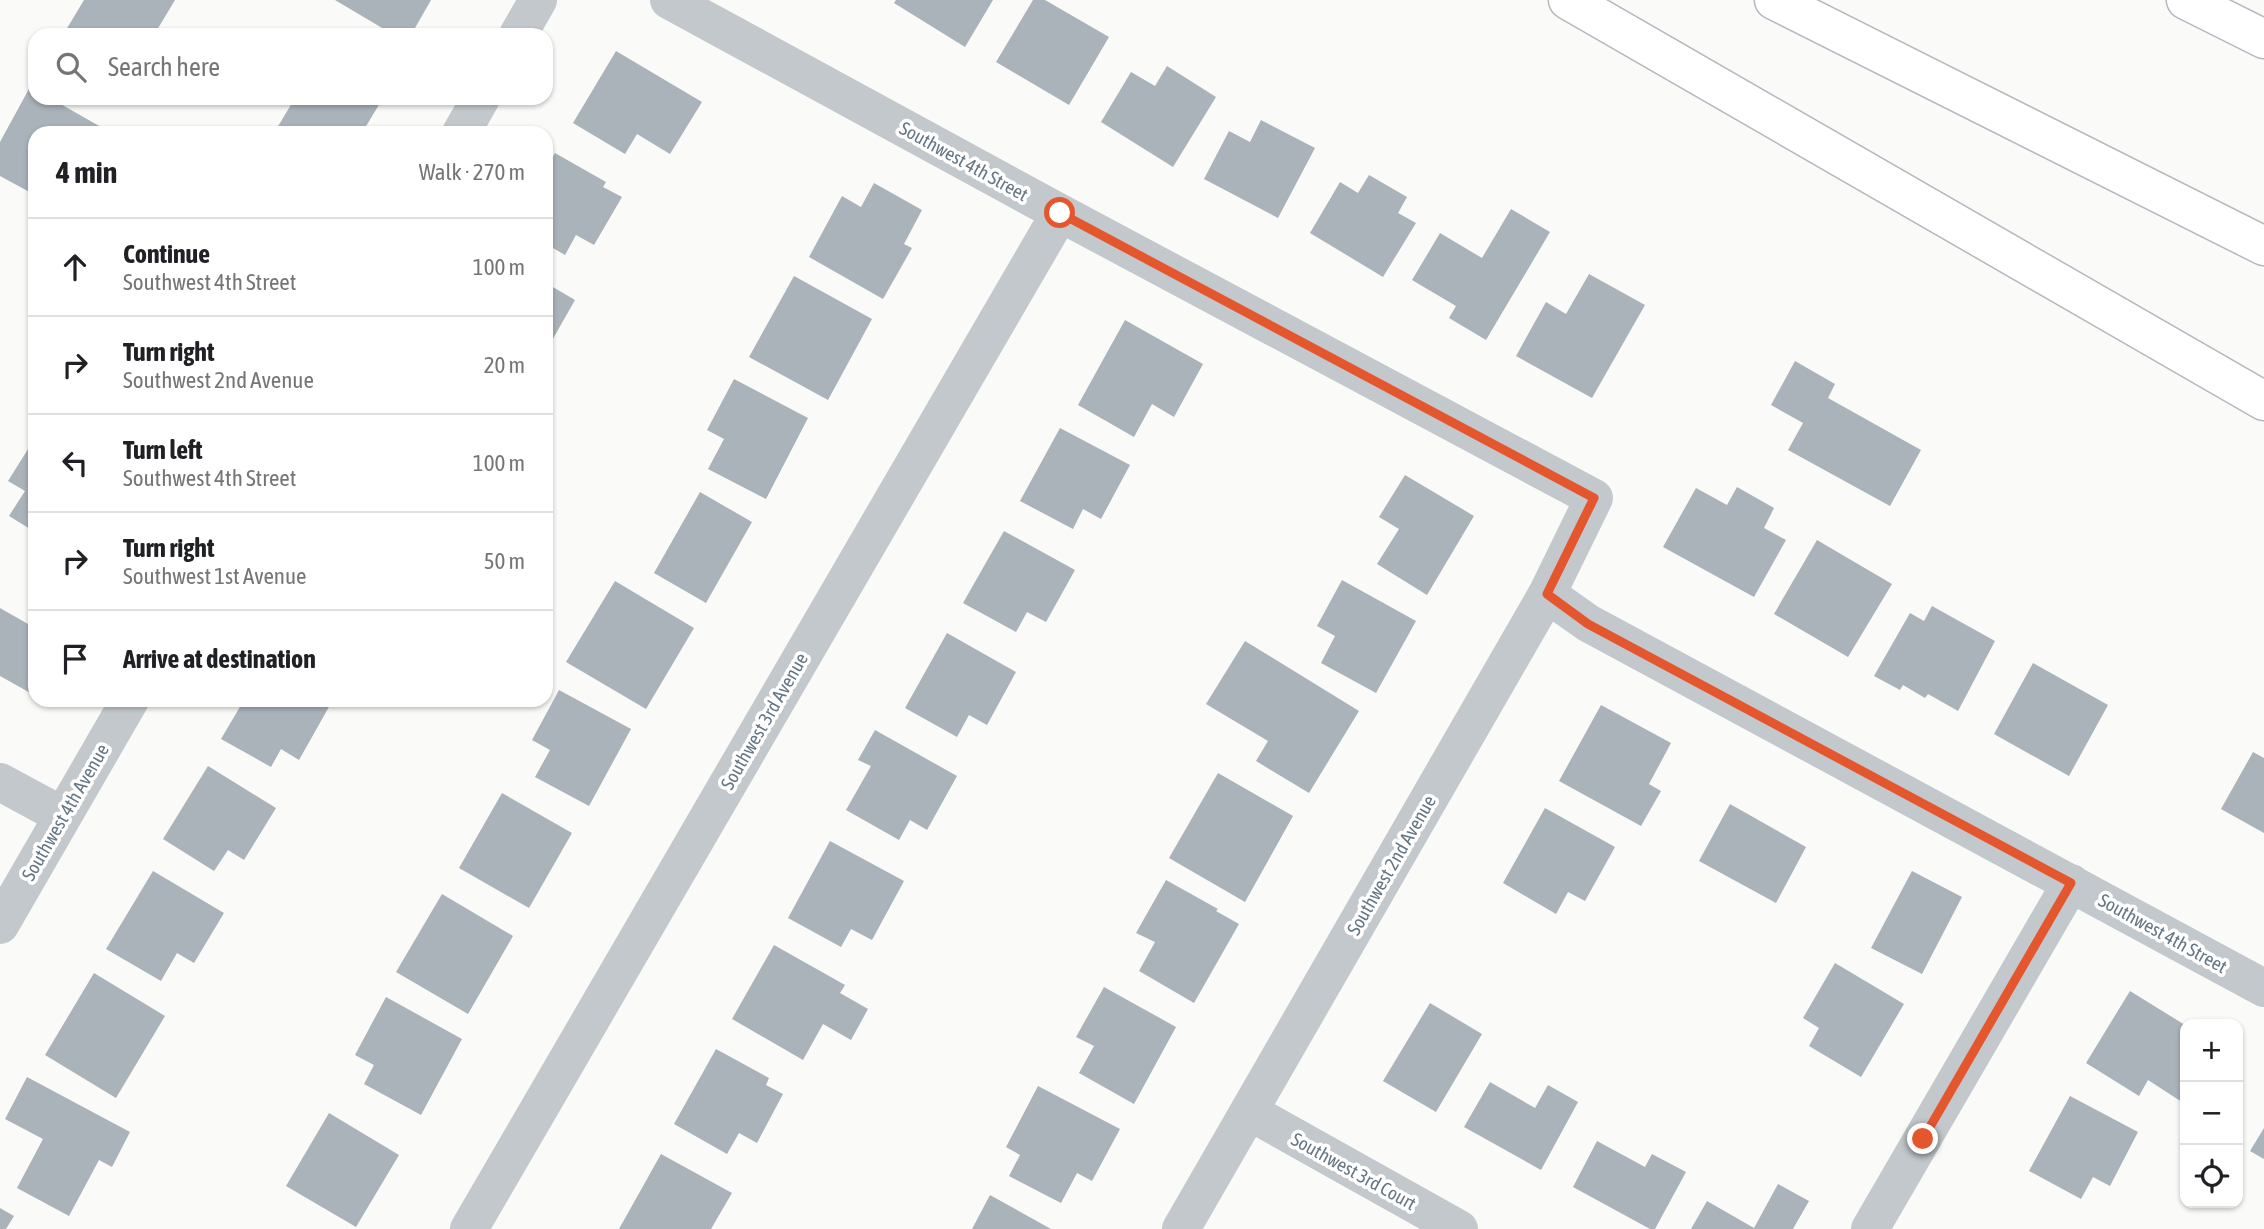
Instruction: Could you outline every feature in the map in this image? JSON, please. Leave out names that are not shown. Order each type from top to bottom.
[{"type":"highway","points":[[1568,0],[2264,401]]},
{"type":"highway","points":[[1774,0],[2264,246]]},
{"type":"highway","points":[[2186,0],[2264,39]]},
{"type":"street","points":[[522,28],[538,0]]},
{"type":"street","name":"Southwest 4th Street","points":[[669,0],[1060,213],[1594,498]]},
{"type":"street","points":[[465,126],[477,105]]},
{"type":"street","name":"Southwest 3rd Avenue","points":[[468,1229],[1060,213]]},
{"type":"street","name":"Southwest 2nd Avenue","points":[[1181,1229],[1547,594],[1594,498]]},
{"type":"street","name":"Southwest 4th Street","points":[[1547,594],[1588,624],[2264,989]]},
{"type":"street","name":"Southwest 4th Avenue","points":[[0,925],[126,707]]},
{"type":"street","points":[[0,782],[63,816]]},
{"type":"street","points":[[1870,1229],[2071,883]]},
{"type":"street","name":"Southwest 3rd Court","points":[[1250,1112],[1459,1229]]},
{"type":"building","points":[[84,0],[175,0],[158,28],[67,28]]},
{"type":"building","points":[[335,0],[431,0],[415,28],[382,28]]},
{"type":"building","points":[[896,0],[993,0],[965,47],[894,3]]},
{"type":"building","points":[[1033,0],[1045,0],[1109,37],[1069,105],[996,62]]},
{"type":"building","points":[[616,51],[702,102],[670,154],[637,134],[625,154],[573,123]]},
{"type":"building","points":[[1167,66],[1216,97],[1173,167],[1101,122],[1131,72],[1155,86]]},
{"type":"building","points":[[28,91],[28,105],[62,105],[99,126],[28,126],[28,191],[0,176],[0,142]]},
{"type":"building","points":[[291,105],[379,105],[366,126],[278,126]]},
{"type":"building","points":[[1261,120],[1315,148],[1278,218],[1204,179],[1229,131],[1250,142]]},
{"type":"building","points":[[555,153],[606,182],[603,187],[622,197],[594,245],[576,235],[565,255],[553,248]]},
{"type":"building","points":[[1369,175],[1407,197],[1398,213],[1416,223],[1383,277],[1310,233],[1340,182],[1358,193]]},
{"type":"building","points":[[874,183],[922,210],[904,244],[912,248],[883,299],[809,257],[842,196],[861,207]]},
{"type":"building","points":[[1511,209],[1550,232],[1486,340],[1449,318],[1456,306],[1412,280],[1440,233],[1482,258]]},
{"type":"building","points":[[1589,274],[1645,305],[1592,398],[1516,356],[1546,302],[1566,314]]},
{"type":"building","points":[[794,276],[872,319],[828,400],[749,357]]},
{"type":"building","points":[[553,287],[575,300],[553,339]]},
{"type":"building","points":[[1125,320],[1203,364],[1174,417],[1152,404],[1134,437],[1078,405]]},
{"type":"building","points":[[1795,361],[1835,384],[1828,398],[1921,450],[1890,506],[1788,450],[1803,423],[1771,405]]},
{"type":"building","points":[[734,379],[808,418],[766,499],[708,469],[724,439],[707,430]]},
{"type":"building","points":[[1060,428],[1130,465],[1101,519],[1083,509],[1073,529],[1020,501]]},
{"type":"building","points":[[28,449],[28,528],[9,516],[25,491],[8,481]]},
{"type":"building","points":[[1405,475],[1474,516],[1427,595],[1377,564],[1399,529],[1379,517]]},
{"type":"building","points":[[1737,487],[1774,508],[1764,528],[1786,540],[1754,597],[1663,547],[1696,488],[1727,505]]},
{"type":"building","points":[[700,492],[752,522],[706,603],[654,573]]},
{"type":"building","points":[[1004,531],[1075,570],[1046,622],[1027,612],[1016,632],[963,603]]},
{"type":"building","points":[[1817,540],[1892,584],[1848,657],[1774,614]]},
{"type":"building","points":[[1342,580],[1416,621],[1376,693],[1321,663],[1335,636],[1317,626]]},
{"type":"building","points":[[615,581],[694,628],[646,709],[566,662]]},
{"type":"building","points":[[1932,606],[1995,641],[1958,711],[1928,694],[1925,698],[1903,685],[1900,690],[1874,676],[1910,613],[1924,621]]},
{"type":"building","points":[[0,608],[28,624],[28,692],[0,676]]},
{"type":"building","points":[[947,633],[1016,672],[987,725],[969,715],[957,737],[905,708]]},
{"type":"building","points":[[1245,641],[1359,711],[1309,793],[1256,761],[1268,741],[1206,704]]},
{"type":"building","points":[[2033,663],[2108,705],[2069,776],[1994,734]]},
{"type":"building","points":[[559,690],[631,729],[589,806],[535,777],[550,750],[532,740],[550,707],[553,707]]},
{"type":"building","points":[[1601,705],[1671,743],[1649,784],[1661,791],[1641,826],[1559,781]]},
{"type":"building","points":[[240,707],[329,707],[299,760],[281,749],[271,767],[221,739]]},
{"type":"building","points":[[875,730],[957,776],[927,830],[910,820],[899,840],[846,810],[871,766],[858,760]]},
{"type":"building","points":[[2253,752],[2264,758],[2264,833],[2221,809]]},
{"type":"building","points":[[208,766],[276,808],[244,860],[228,850],[214,871],[163,839]]},
{"type":"building","points":[[1218,773],[1293,816],[1245,902],[1169,858]]},
{"type":"building","points":[[502,793],[572,833],[529,908],[459,868]]},
{"type":"building","points":[[1730,804],[1806,847],[1776,903],[1699,861]]},
{"type":"building","points":[[1545,808],[1615,847],[1585,901],[1568,892],[1556,914],[1503,883]]},
{"type":"building","points":[[830,841],[904,881],[872,940],[851,929],[841,947],[788,918]]},
{"type":"building","points":[[153,871],[224,913],[194,963],[177,953],[161,981],[106,949]]},
{"type":"building","points":[[1912,871],[1962,897],[1922,974],[1871,948]]},
{"type":"building","points":[[1166,880],[1239,924],[1194,1003],[1139,971],[1155,942],[1136,933]]},
{"type":"building","points":[[442,894],[513,936],[468,1014],[396,972]]},
{"type":"building","points":[[774,945],[845,985],[840,993],[868,1009],[851,1040],[823,1024],[803,1060],[732,1019]]},
{"type":"building","points":[[1835,963],[1904,1004],[1861,1077],[1809,1046],[1819,1028],[1803,1018]]},
{"type":"building","points":[[94,973],[165,1016],[116,1098],[45,1055]]},
{"type":"building","points":[[1104,987],[1176,1027],[1134,1104],[1079,1073],[1094,1046],[1076,1037]]},
{"type":"building","points":[[2130,991],[2180,1022],[2180,1101],[2148,1080],[2139,1096],[2086,1063]]},
{"type":"building","points":[[386,997],[462,1039],[421,1115],[364,1084],[374,1065],[355,1055]]},
{"type":"building","points":[[1430,1003],[1482,1034],[1436,1112],[1383,1081]]},
{"type":"building","points":[[716,1049],[769,1078],[766,1085],[783,1094],[757,1143],[739,1133],[727,1154],[674,1124]]},
{"type":"building","points":[[27,1077],[130,1132],[112,1167],[99,1160],[69,1216],[17,1188],[43,1139],[5,1119]]},
{"type":"building","points":[[1490,1082],[1535,1108],[1548,1085],[1578,1102],[1541,1170],[1464,1127]]},
{"type":"building","points":[[1038,1086],[1120,1129],[1092,1181],[1077,1173],[1061,1203],[1009,1176],[1020,1155],[1006,1147]]},
{"type":"building","points":[[2070,1096],[2138,1132],[2110,1186],[2093,1177],[2081,1199],[2029,1171]]},
{"type":"building","points":[[329,1113],[399,1155],[356,1227],[286,1186]]},
{"type":"building","points":[[2264,1128],[2264,1159],[2250,1151]]},
{"type":"building","points":[[1597,1141],[1645,1167],[1652,1154],[1686,1172],[1655,1229],[1650,1229],[1573,1187]]},
{"type":"building","points":[[661,1154],[732,1193],[711,1229],[619,1229]]},
{"type":"building","points":[[1778,1184],[1809,1201],[1793,1229],[1691,1229],[1707,1201],[1754,1228]]},
{"type":"building","points":[[990,1195],[1051,1229],[972,1229]]},
{"type":"building","points":[[0,1208],[14,1216],[6,1229],[0,1229]]},
{"type":"route","points":[[1060,213],[1594,498],[1547,594],[1588,624],[2071,883],[1923,1139]]}]
